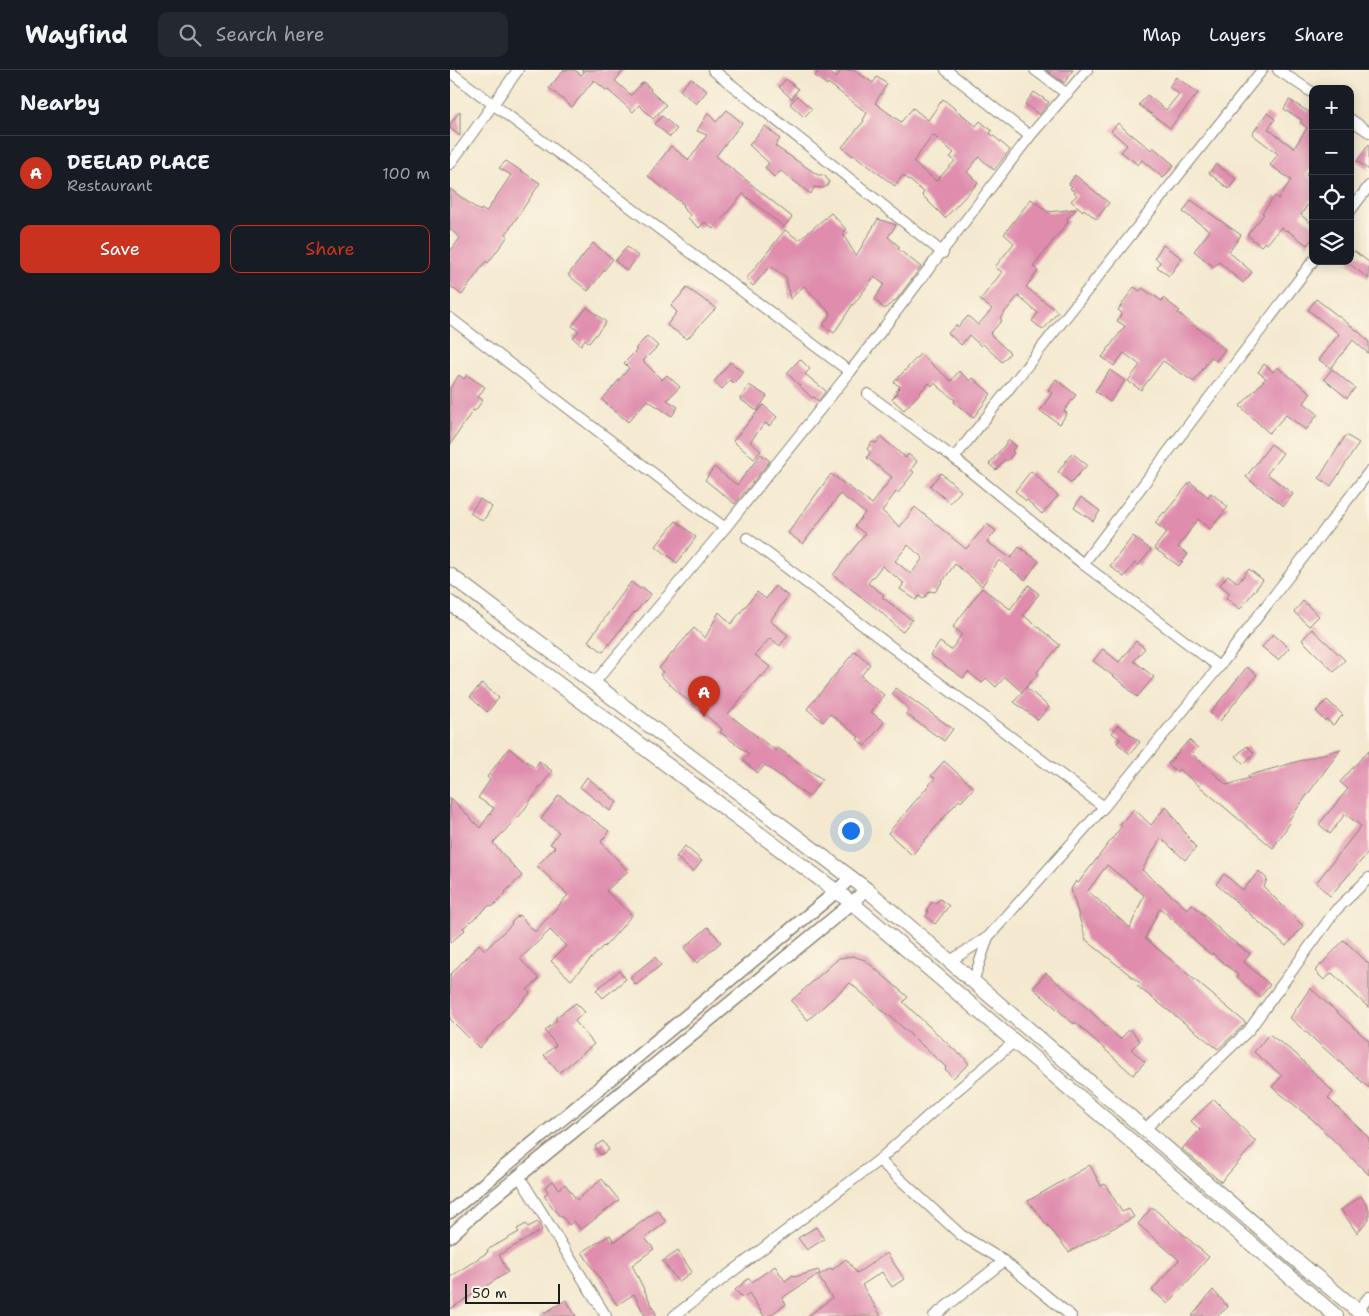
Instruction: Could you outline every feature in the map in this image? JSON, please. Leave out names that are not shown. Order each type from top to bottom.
[{"type":"main road","points":[[450,575],[866,889],[1301,1264],[1361,1313]]},
{"type":"main road","points":[[450,603],[852,903],[1336,1316]]},
{"type":"street","points":[[450,164],[518,70]]},
{"type":"street","points":[[713,70],[942,252]]},
{"type":"street","points":[[946,70],[1030,136]]},
{"type":"street","points":[[1036,70],[1067,94]]},
{"type":"street","points":[[594,683],[725,528],[850,372],[1030,136],[1086,70]]},
{"type":"street","points":[[954,458],[1262,70]]},
{"type":"street","points":[[1278,70],[1309,91]]},
{"type":"street","points":[[450,72],[850,372]]},
{"type":"street","points":[[1354,122],[1369,132]]},
{"type":"street","points":[[1354,206],[1369,186]]},
{"type":"street","points":[[1083,564],[1310,265]]},
{"type":"street","points":[[450,318],[725,528]]},
{"type":"street","points":[[868,394],[954,458],[1083,564],[1220,667]]},
{"type":"street","points":[[950,961],[988,938],[1104,807],[1220,667],[1368,476]]},
{"type":"street","points":[[747,538],[1104,807]]},
{"type":"street","points":[[450,1212],[837,892],[851,877]]},
{"type":"street","points":[[1145,1128],[1249,1030],[1336,910],[1369,878]]},
{"type":"street","points":[[450,1236],[485,1204],[852,903],[866,889]]},
{"type":"street","points":[[973,982],[988,938]]},
{"type":"street","points":[[674,1316],[880,1160],[948,1098],[1014,1042]]},
{"type":"street","points":[[880,1160],[961,1235],[1004,1262],[1071,1316]]},
{"type":"street","points":[[519,1176],[606,1316]]},
{"type":"street","points":[[474,1192],[485,1204]]},
{"type":"street","points":[[934,1316],[1004,1262]]},
{"type":"street","points":[[1361,1313],[1369,1297]]},
{"type":"building","points":[[564,70],[575,70],[581,75],[584,72],[581,70],[624,70],[615,81],[631,95],[643,82],[666,105],[653,119],[639,105],[633,112],[594,80],[572,107],[549,88]]},
{"type":"building","points":[[819,70],[827,70],[836,78],[841,70],[854,70],[873,83],[877,77],[887,84],[875,103],[901,122],[913,108],[928,120],[943,99],[976,126],[980,121],[992,131],[990,133],[1010,150],[994,170],[979,157],[967,172],[978,183],[945,218],[922,195],[924,192],[903,175],[895,186],[842,147],[864,121],[867,113],[828,83],[827,85],[815,76]],"holes":[[[933,135],[954,153],[950,157],[955,161],[936,181],[913,162]]]},
{"type":"building","points":[[1046,70],[1073,70],[1064,83]]},
{"type":"building","points":[[1176,77],[1198,93],[1170,128],[1139,105],[1147,95],[1166,110],[1179,94],[1169,87]]},
{"type":"building","points":[[691,78],[707,91],[696,104],[680,90]]},
{"type":"building","points":[[786,79],[798,89],[792,99],[779,87]]},
{"type":"building","points":[[1034,92],[1049,102],[1039,115],[1025,104]]},
{"type":"building","points":[[797,96],[812,109],[804,117],[790,104]]},
{"type":"building","points":[[1289,100],[1309,112],[1309,171],[1306,175],[1309,177],[1309,202],[1301,215],[1309,222],[1309,243],[1307,245],[1281,227],[1267,244],[1265,242],[1261,246],[1247,235],[1264,214],[1262,213],[1275,196],[1278,199],[1291,180],[1270,165],[1278,154],[1252,134],[1267,113],[1275,119],[1268,129],[1294,148],[1307,128],[1300,122],[1302,120],[1284,109]]},
{"type":"building","points":[[727,110],[742,123],[716,156],[792,217],[784,227],[743,194],[713,229],[705,222],[699,228],[688,218],[690,215],[682,207],[684,205],[648,176],[671,146],[689,160],[707,135],[697,131],[708,113],[716,122]]},
{"type":"building","points":[[460,111],[460,136],[450,128],[450,124]]},
{"type":"building","points":[[662,116],[677,129],[670,137],[655,124]]},
{"type":"building","points":[[1118,123],[1151,150],[1153,147],[1174,165],[1163,178],[1142,160],[1138,165],[1121,152],[1127,145],[1111,131]]},
{"type":"building","points":[[765,126],[780,139],[775,146],[818,175],[826,177],[829,182],[827,186],[823,188],[814,187],[811,194],[781,171],[774,177],[765,168],[769,163],[749,145]]},
{"type":"building","points":[[1369,144],[1369,170],[1357,161]]},
{"type":"building","points":[[506,161],[540,183],[506,234],[508,236],[488,263],[486,261],[462,295],[450,286],[450,252],[460,238],[450,229],[450,189],[480,211],[481,209],[486,212],[511,175],[499,168]]},
{"type":"building","points":[[1216,164],[1236,179],[1229,189],[1209,173]]},
{"type":"building","points":[[1075,175],[1109,203],[1096,219],[1071,201],[1077,195],[1070,188],[1072,186],[1069,184]]},
{"type":"building","points":[[1031,199],[1048,212],[1076,209],[1033,266],[1038,271],[1026,287],[1058,312],[1043,330],[1032,321],[1038,313],[1018,296],[990,334],[1010,353],[1002,362],[983,344],[981,346],[969,335],[961,345],[948,333],[956,325],[958,327],[968,316],[978,325],[992,309],[980,300],[1002,272],[995,267],[1014,243],[1004,234]]},
{"type":"building","points":[[1191,200],[1241,235],[1229,252],[1252,272],[1243,283],[1219,262],[1214,267],[1194,251],[1210,231],[1183,212]]},
{"type":"building","points":[[831,213],[846,229],[843,234],[856,256],[878,219],[896,225],[888,237],[900,247],[898,249],[921,267],[897,299],[884,309],[875,299],[884,284],[874,277],[834,333],[823,325],[831,314],[804,286],[790,299],[786,277],[770,266],[753,286],[746,279],[785,230],[799,240]]},
{"type":"building","points":[[593,243],[613,259],[588,291],[568,275]]},
{"type":"building","points":[[1163,245],[1182,258],[1169,276],[1157,267],[1160,262],[1155,257]]},
{"type":"building","points":[[627,247],[638,256],[627,271],[615,261]]},
{"type":"building","points":[[1354,251],[1369,262],[1369,279],[1351,265],[1354,265]]},
{"type":"building","points":[[1134,287],[1140,291],[1142,288],[1162,301],[1163,298],[1180,311],[1178,313],[1225,349],[1216,361],[1211,357],[1194,382],[1163,361],[1141,390],[1128,381],[1140,365],[1124,353],[1114,366],[1102,357],[1125,326],[1117,321],[1122,313],[1118,310]]},
{"type":"building","points":[[687,288],[716,308],[687,339],[667,325],[677,312],[671,306]]},
{"type":"building","points":[[1316,299],[1369,342],[1369,354],[1353,340],[1331,368],[1319,360],[1339,334],[1308,310]]},
{"type":"building","points":[[587,307],[606,322],[589,343],[585,339],[581,345],[573,338],[579,331],[572,326]]},
{"type":"building","points":[[647,336],[658,346],[643,361],[662,380],[667,375],[680,387],[667,400],[678,407],[672,416],[647,400],[628,422],[602,400],[629,368],[624,363]]},
{"type":"building","points":[[920,354],[951,381],[959,371],[970,381],[973,378],[991,394],[973,418],[934,383],[932,386],[929,383],[904,410],[892,399],[900,387],[894,382]]},
{"type":"building","points":[[800,359],[810,369],[805,374],[826,391],[818,401],[814,397],[812,398],[787,373]]},
{"type":"building","points":[[730,362],[743,372],[734,383],[730,380],[722,389],[714,382]]},
{"type":"building","points":[[1264,364],[1273,372],[1277,367],[1311,393],[1304,403],[1318,414],[1306,430],[1286,415],[1269,433],[1240,406],[1266,378],[1258,372]]},
{"type":"building","points":[[1332,369],[1355,388],[1347,398],[1324,379]]},
{"type":"building","points":[[1110,370],[1125,381],[1110,402],[1095,391]]},
{"type":"building","points":[[459,375],[464,379],[467,375],[485,387],[478,397],[483,400],[475,411],[473,410],[450,445],[450,388]]},
{"type":"building","points":[[1056,379],[1076,395],[1064,411],[1067,413],[1060,424],[1040,411],[1052,393],[1048,390]]},
{"type":"building","points":[[749,385],[767,396],[757,411],[740,399]]},
{"type":"building","points":[[763,405],[777,417],[769,426],[765,423],[750,442],[761,451],[754,459],[733,441]]},
{"type":"building","points":[[1346,435],[1359,443],[1331,486],[1319,478]]},
{"type":"building","points":[[881,437],[906,458],[908,454],[917,461],[911,470],[914,472],[882,511],[900,527],[915,507],[966,549],[987,524],[996,531],[987,542],[1011,558],[1019,547],[1039,561],[1025,580],[999,560],[982,586],[955,564],[935,592],[930,591],[923,599],[919,596],[916,600],[900,589],[904,583],[882,566],[868,583],[884,595],[882,597],[912,620],[902,632],[881,612],[833,575],[865,534],[855,526],[865,513],[840,494],[803,544],[788,533],[831,474],[872,504],[892,477],[867,458],[870,452],[867,449],[872,442],[876,443]],"holes":[[[908,545],[923,558],[911,574],[895,561]]]},
{"type":"building","points":[[1009,440],[1016,446],[1012,451],[1014,453],[1007,461],[1005,459],[996,470],[989,464]]},
{"type":"building","points":[[1271,444],[1283,453],[1267,474],[1293,494],[1284,506],[1246,477]]},
{"type":"building","points":[[1072,453],[1087,465],[1071,483],[1058,472]]},
{"type":"building","points":[[761,454],[770,461],[735,504],[705,480],[714,467],[737,485]]},
{"type":"building","points":[[1031,471],[1058,496],[1042,514],[1015,491]]},
{"type":"building","points":[[941,473],[961,491],[950,503],[930,486]]},
{"type":"building","points":[[1190,482],[1208,497],[1211,493],[1228,507],[1210,529],[1198,519],[1178,547],[1188,554],[1179,566],[1154,548],[1167,532],[1155,523]]},
{"type":"building","points":[[1081,497],[1100,511],[1093,521],[1074,508]]},
{"type":"building","points":[[480,499],[492,507],[483,521],[470,513]]},
{"type":"building","points":[[676,521],[696,537],[677,563],[656,546]]},
{"type":"building","points":[[1133,536],[1151,550],[1138,566],[1135,563],[1124,577],[1110,566]]},
{"type":"building","points":[[1249,569],[1263,580],[1240,609],[1226,598],[1230,593],[1220,585],[1228,575],[1238,583]]},
{"type":"building","points":[[631,582],[651,594],[634,612],[603,652],[588,641]]},
{"type":"building","points":[[1029,585],[1039,594],[1023,615],[1060,645],[1026,687],[1049,707],[1038,720],[1014,702],[1022,692],[1005,677],[996,687],[986,678],[982,683],[968,672],[963,678],[930,655],[940,642],[951,650],[962,634],[953,627],[982,588],[1010,609]]},
{"type":"building","points":[[775,586],[788,596],[770,621],[788,635],[780,646],[770,638],[755,655],[770,667],[728,714],[776,751],[778,748],[822,779],[809,797],[765,765],[758,773],[743,761],[749,754],[720,732],[722,729],[660,675],[663,672],[659,668],[694,628],[705,638],[719,612],[731,624],[757,592],[766,599]]},
{"type":"building","points":[[1303,601],[1319,616],[1309,626],[1294,612]]},
{"type":"building","points":[[1312,629],[1345,660],[1334,672],[1302,640]]},
{"type":"building","points":[[1273,634],[1289,648],[1278,660],[1262,647]]},
{"type":"building","points":[[1136,641],[1145,648],[1134,661],[1154,677],[1137,697],[1120,681],[1093,661],[1103,649],[1119,662]]},
{"type":"building","points":[[855,651],[870,664],[861,676],[884,695],[871,712],[884,722],[865,746],[857,739],[859,737],[830,714],[823,722],[807,709]]},
{"type":"building","points":[[1247,667],[1257,675],[1220,721],[1210,713]]},
{"type":"building","points":[[482,683],[499,698],[487,712],[470,697]]},
{"type":"building","points":[[896,688],[953,729],[944,741],[906,714],[909,709],[892,693]]},
{"type":"building","points":[[1327,700],[1343,715],[1333,725],[1326,719],[1325,721],[1316,711]]},
{"type":"building","points":[[1118,725],[1140,742],[1130,754],[1117,743],[1120,739],[1112,733]]},
{"type":"building","points":[[1189,740],[1198,748],[1192,754],[1227,785],[1250,778],[1247,776],[1341,749],[1288,821],[1290,823],[1273,848],[1179,769],[1177,772],[1168,764]]},
{"type":"building","points":[[1247,746],[1254,753],[1244,764],[1236,756]]},
{"type":"building","points":[[509,748],[535,768],[539,761],[552,771],[518,818],[493,843],[522,876],[492,907],[490,905],[463,928],[465,930],[450,943],[450,797],[480,828],[494,808],[478,798],[490,780],[487,777]]},
{"type":"building","points":[[1369,750],[1369,852],[1330,896],[1316,883],[1361,826],[1345,814],[1330,834],[1319,824],[1348,789],[1340,782]]},
{"type":"building","points":[[944,761],[974,788],[961,802],[959,800],[912,855],[888,833],[935,778],[931,776]]},
{"type":"building","points":[[587,777],[617,802],[610,811],[580,787]]},
{"type":"building","points":[[559,795],[609,831],[601,842],[628,871],[606,891],[632,915],[571,980],[551,961],[566,946],[550,930],[520,959],[539,979],[527,990],[530,993],[479,1048],[450,1019],[450,975],[479,944],[485,950],[519,915],[535,932],[568,895],[537,866],[555,847],[550,844],[559,832],[541,819]]},
{"type":"building","points":[[1166,806],[1196,848],[1185,860],[1161,838],[1142,870],[1187,909],[1192,904],[1229,938],[1250,954],[1244,962],[1270,985],[1260,997],[1237,977],[1238,975],[1212,953],[1211,955],[1160,908],[1145,938],[1246,1023],[1218,1049],[1137,986],[1140,983],[1086,940],[1071,889],[1076,881],[1078,883],[1122,826],[1119,825],[1134,809],[1151,825]],"holes":[[[1107,865],[1144,895],[1130,928],[1088,891]]]},
{"type":"building","points":[[685,846],[702,861],[693,872],[676,857]]},
{"type":"building","points":[[1259,871],[1267,879],[1264,887],[1303,926],[1286,946],[1216,884],[1224,874],[1243,890]]},
{"type":"building","points":[[940,899],[949,906],[935,924],[926,916],[928,913],[927,909],[932,902],[936,903]]},
{"type":"building","points":[[708,927],[721,942],[697,963],[684,948]]},
{"type":"building","points":[[1344,940],[1369,964],[1369,1008],[1332,973],[1324,980],[1315,971]]},
{"type":"building","points":[[853,956],[865,960],[908,997],[903,1002],[961,1054],[969,1064],[953,1078],[945,1069],[946,1067],[890,1016],[850,983],[808,1020],[791,1001],[839,958]]},
{"type":"building","points":[[655,957],[661,965],[636,985],[630,977]]},
{"type":"building","points":[[619,971],[626,979],[603,998],[596,990]]},
{"type":"building","points":[[1046,973],[1120,1039],[1130,1029],[1140,1041],[1131,1049],[1145,1062],[1133,1075],[1075,1022],[1074,1024],[1033,988]]},
{"type":"building","points":[[1310,988],[1369,1041],[1369,1088],[1290,1018]]},
{"type":"building","points":[[576,1003],[585,1012],[575,1021],[594,1044],[559,1073],[544,1055],[556,1045],[545,1031],[557,1020],[555,1018]]},
{"type":"building","points":[[1269,1034],[1296,1054],[1333,1092],[1328,1098],[1369,1138],[1369,1175],[1313,1120],[1272,1087],[1282,1076],[1254,1052]]},
{"type":"building","points":[[1214,1099],[1256,1142],[1221,1182],[1182,1149],[1200,1130],[1191,1121]]},
{"type":"building","points":[[603,1141],[609,1150],[600,1155],[595,1146]]},
{"type":"building","points":[[1090,1165],[1101,1186],[1105,1184],[1122,1212],[1129,1209],[1134,1217],[1069,1252],[1028,1201]]},
{"type":"building","points":[[602,1179],[619,1200],[581,1230],[574,1221],[569,1225],[562,1216],[560,1217],[544,1196],[548,1192],[545,1187],[553,1181],[559,1189],[565,1184],[577,1200]]},
{"type":"building","points":[[1361,1196],[1369,1209],[1369,1219],[1357,1233],[1341,1210]]},
{"type":"building","points":[[1152,1207],[1209,1257],[1168,1304],[1152,1290],[1179,1260],[1138,1224]]},
{"type":"building","points":[[658,1210],[666,1222],[645,1238],[654,1249],[632,1265],[657,1316],[645,1316],[634,1294],[617,1305],[582,1252],[610,1235],[614,1242]]},
{"type":"building","points":[[538,1222],[542,1230],[499,1255],[508,1272],[450,1309],[450,1277],[488,1252],[487,1250],[519,1232],[517,1229],[526,1224],[528,1227]]},
{"type":"building","points":[[816,1227],[824,1239],[807,1250],[798,1238]]},
{"type":"building","points":[[678,1251],[692,1272],[678,1282],[663,1261]]},
{"type":"building","points":[[887,1253],[904,1279],[892,1287],[882,1272],[862,1285],[881,1316],[808,1316],[832,1298],[818,1276],[831,1268],[832,1270],[846,1259],[857,1273]]},
{"type":"building","points":[[775,1266],[785,1281],[793,1275],[795,1277],[818,1270],[820,1273],[782,1298],[786,1304],[769,1316],[764,1316],[749,1293],[743,1298],[735,1290],[749,1278],[752,1282]]},
{"type":"building","points":[[1213,1290],[1228,1307],[1217,1316],[1192,1316]]},
{"type":"building","points":[[566,1300],[576,1316],[539,1316]]},
{"type":"place","name":"DEELAD PLACE","points":[[704,717]]}]
